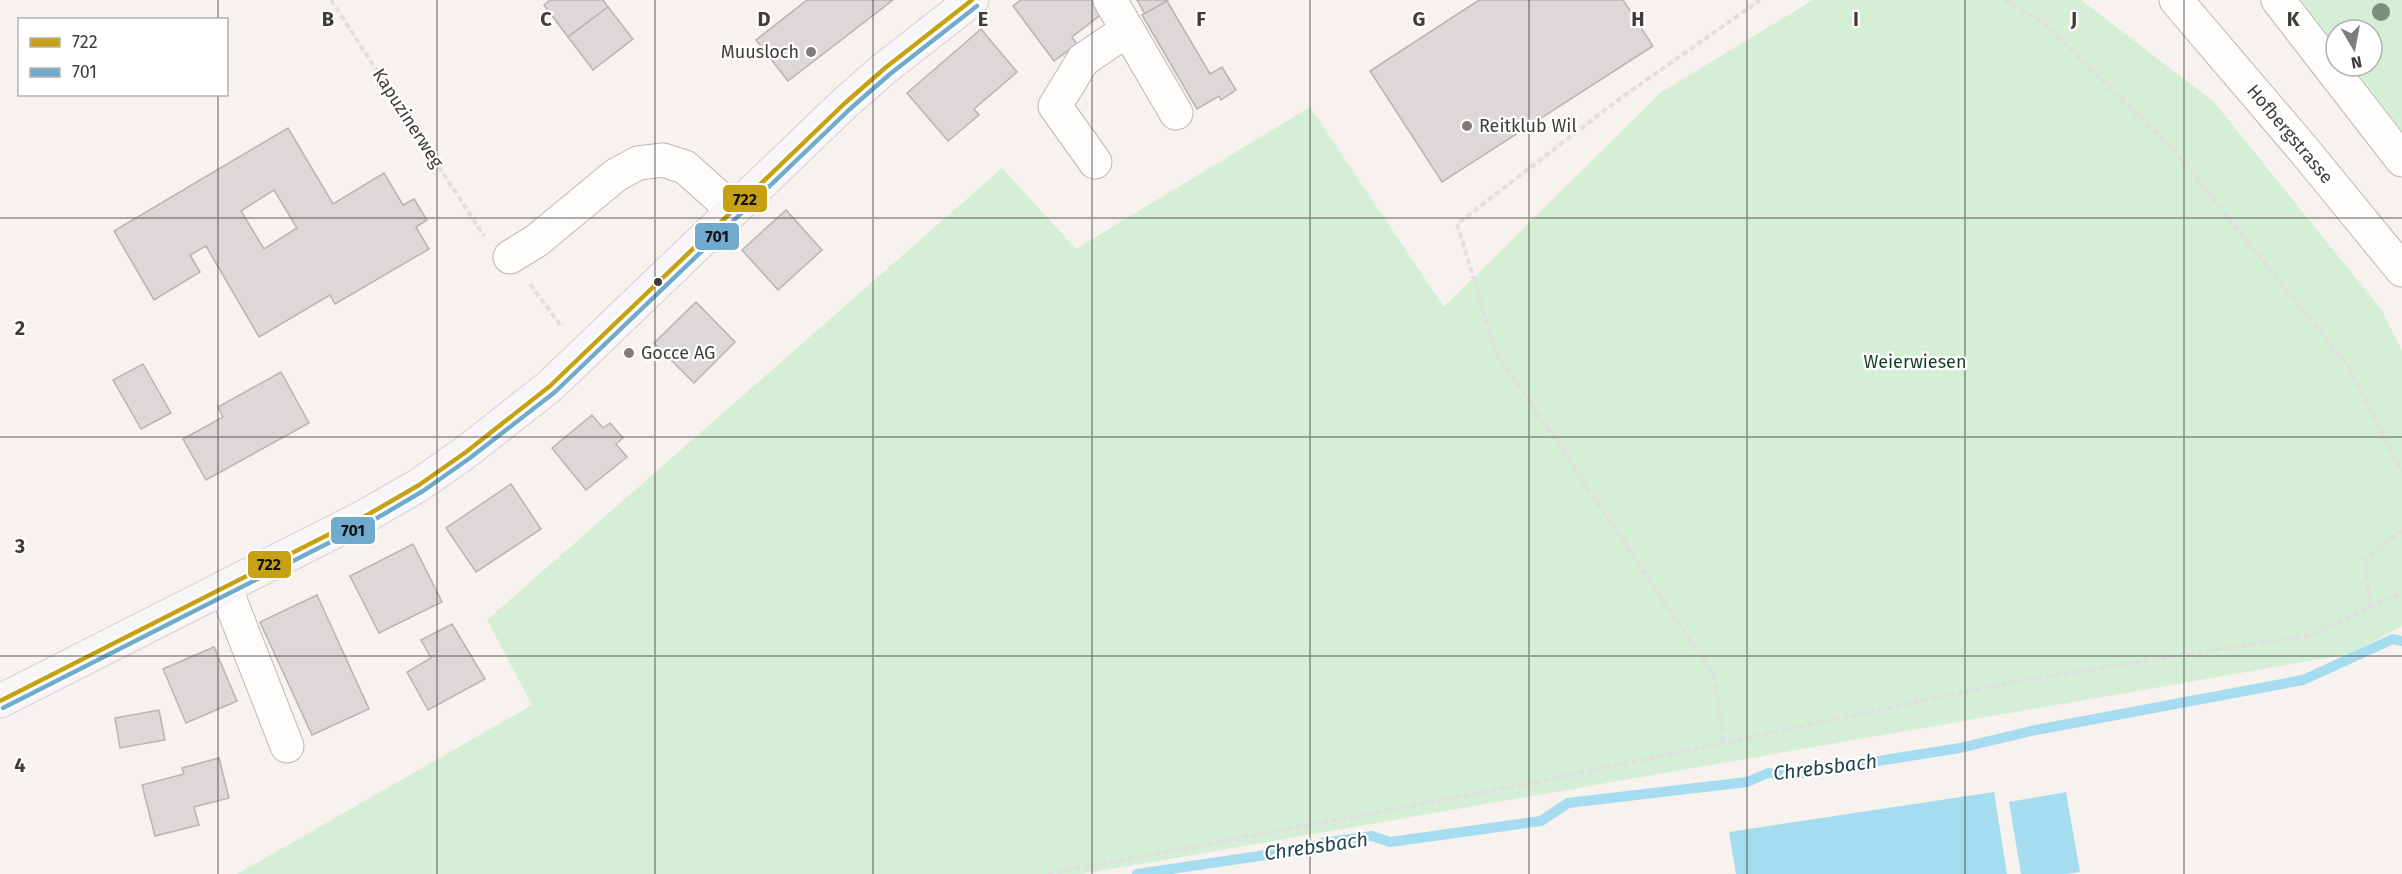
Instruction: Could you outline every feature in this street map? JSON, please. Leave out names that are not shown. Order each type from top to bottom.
[{"type":"main road","points":[[0,701],[369,514],[419,485],[466,452],[509,420],[578,361],[845,103],[972,0]]},
{"type":"street","points":[[1110,0],[1176,113]]},
{"type":"street","name":"Hofbergstrasse","points":[[2176,0],[2402,270]]},
{"type":"street","points":[[2278,0],[2402,160]]},
{"type":"street","points":[[1095,162],[1055,106],[1083,60],[1127,30]]},
{"type":"street","points":[[510,257],[536,241],[616,175],[638,163],[663,160],[686,167],[733,210]]},
{"type":"street","points":[[225,587],[287,746]]},
{"type":"path","name":"Kapuzinerweg","points":[[331,0],[484,236]]},
{"type":"path","points":[[1724,742],[1714,676],[1496,351],[1457,224],[1618,100],[1760,0]]},
{"type":"path","points":[[2005,0],[2047,26],[2176,153],[2347,365],[2402,472]]},
{"type":"path","points":[[531,286],[561,326],[564,323]]},
{"type":"path","points":[[2370,608],[2366,560],[2402,530]]},
{"type":"path","points":[[1048,874],[1532,783],[2012,682],[2310,635],[2402,594]]},
{"type":"green space","name":"Weierwiesen","points":[[1813,0],[2081,0],[2213,101],[2381,309],[2402,350],[2402,626],[2350,654],[1083,874],[237,874],[532,705],[487,620],[1002,168],[1076,249],[1310,107],[1444,307],[1660,93]]},
{"type":"green space","points":[[2290,0],[2402,0],[2402,150],[2348,78],[2384,78],[2384,18],[2324,18],[2324,46]]},
{"type":"water","points":[[1994,792],[2007,874],[1736,874],[1729,832]]},
{"type":"water","points":[[2066,792],[2080,872],[2021,874],[2009,802]]},
{"type":"building","points":[[550,0],[603,0],[608,7],[568,37],[544,5]]},
{"type":"building","points":[[807,0],[893,0],[788,81],[756,40]]},
{"type":"building","points":[[1021,0],[1093,0],[1103,13],[1072,37],[1077,44],[1054,61],[1013,6]]},
{"type":"building","points":[[1137,0],[1168,0],[1145,14]]},
{"type":"building","name":"Reitklub Wil","points":[[1479,0],[1623,0],[1653,46],[1442,182],[1370,71]]},
{"type":"building","points":[[1167,1],[1210,74],[1222,67],[1236,90],[1221,100],[1219,96],[1197,109],[1142,15]]},
{"type":"building","points":[[608,7],[633,39],[593,70],[568,37]]},
{"type":"building","points":[[981,29],[1017,72],[974,109],[979,115],[948,141],[907,93]]},
{"type":"building","points":[[288,128],[333,204],[384,173],[403,205],[414,199],[427,220],[416,227],[429,249],[335,304],[330,295],[259,337],[206,246],[190,255],[200,272],[154,300],[114,231]],"holes":[[[274,190],[297,228],[264,249],[241,211]]]},
{"type":"building","points":[[786,210],[822,250],[778,290],[742,250]]},
{"type":"building","points":[[696,302],[735,342],[694,383],[654,343]]},
{"type":"building","points":[[143,364],[171,413],[141,429],[113,380]]},
{"type":"building","points":[[281,372],[309,423],[206,480],[183,439],[223,417],[218,407]]},
{"type":"building","points":[[592,415],[603,428],[610,423],[623,438],[616,444],[627,457],[586,490],[552,448]]},
{"type":"building","points":[[511,484],[541,529],[476,572],[446,528]]},
{"type":"building","points":[[413,544],[442,602],[379,633],[350,576]]},
{"type":"building","points":[[317,595],[369,709],[312,735],[260,622]]},
{"type":"building","points":[[452,624],[485,679],[428,710],[407,672],[431,658],[421,640]]},
{"type":"building","points":[[214,647],[237,701],[186,723],[163,669]]},
{"type":"building","points":[[159,710],[165,740],[120,748],[115,718]]},
{"type":"building","points":[[219,758],[229,798],[194,807],[199,825],[155,836],[142,785],[184,774],[182,768]]},
{"type":"waterway","name":"Chrebsbach","points":[[1137,874],[1314,848],[1322,843],[1372,836],[1390,842],[1541,821],[1568,803],[1747,782],[1768,773],[1790,775],[1960,748],[2036,730],[2303,680],[2393,639],[2402,641]]},
{"type":"transit line","name":"722","points":[[0,701],[369,514],[419,485],[466,452],[550,386],[845,103],[885,68],[972,0]]},
{"type":"transit line","name":"701","points":[[3,708],[372,521],[423,491],[470,458],[555,392],[850,109],[890,74],[977,6]]},
{"type":"place","name":"Muusloch","points":[[811,52]]},
{"type":"place","name":"Reitklub Wil","points":[[1467,126]]},
{"type":"place","name":"Gocce AG","points":[[629,353]]}]
